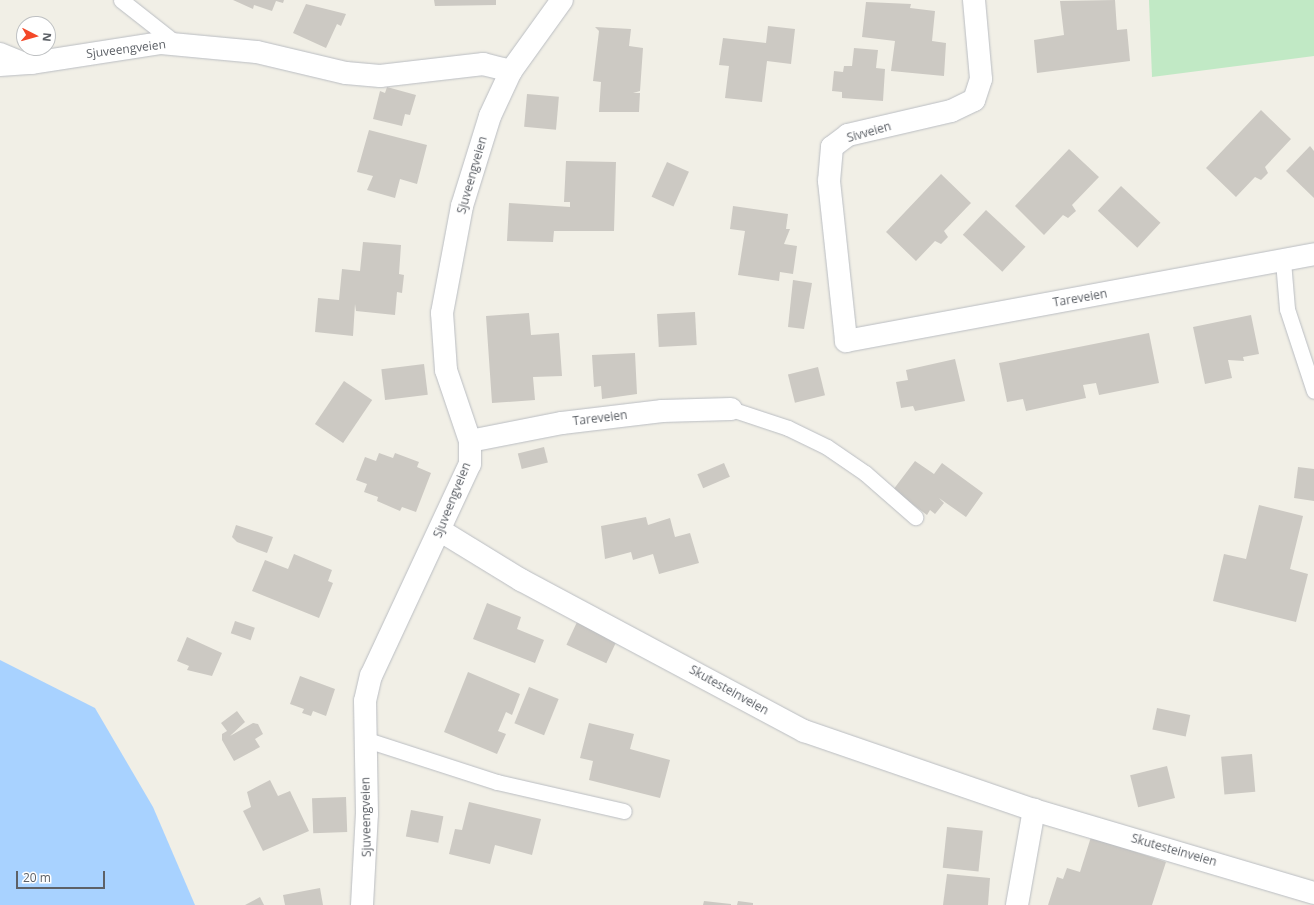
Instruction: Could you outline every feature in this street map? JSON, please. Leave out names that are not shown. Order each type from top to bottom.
[{"type":"street","name":"Sjuveengveien","points":[[362,905],[367,814],[364,739],[365,701],[371,676],[441,531],[470,464],[470,441],[446,370],[442,313],[462,206],[490,116],[512,71],[562,0]]},
{"type":"street","name":"Sivveien","points":[[846,341],[829,181],[832,147],[848,135],[951,111],[974,100],[981,79],[974,0]]},
{"type":"street","name":"Sjuveengveien","points":[[0,65],[32,64],[111,49],[177,44],[257,52],[346,73],[380,76],[483,64],[512,71]]},
{"type":"street","name":"Tareveien","points":[[846,341],[1314,254]]},
{"type":"street","name":"Tareveien","points":[[470,441],[562,423],[662,411],[731,409]]},
{"type":"street","name":"Skutesteinveien","points":[[441,531],[521,580],[804,731],[1034,810],[1314,893]]},
{"type":"street","points":[[1017,905],[1034,810]]},
{"type":"lane","points":[[121,0],[177,44]]},
{"type":"lane","points":[[0,50],[32,64]]},
{"type":"lane","points":[[1283,260],[1287,309],[1314,391]]},
{"type":"lane","points":[[731,409],[788,428],[827,447],[865,473],[915,517]]},
{"type":"lane","points":[[364,739],[497,782],[624,811]]},
{"type":"green space","points":[[1149,0],[1314,0],[1314,56],[1152,77]]},
{"type":"water","points":[[0,660],[95,708],[153,807],[195,905],[0,905]]},
{"type":"building","points":[[233,0],[284,0],[283,3],[276,1],[272,11],[254,5],[253,9]]},
{"type":"building","points":[[434,0],[496,0],[496,5],[435,6]]},
{"type":"building","points":[[1115,0],[1117,30],[1127,29],[1130,61],[1037,73],[1034,40],[1064,35],[1060,1]]},
{"type":"building","points":[[866,2],[911,4],[910,8],[935,11],[932,41],[946,43],[944,76],[891,71],[895,41],[862,37]]},
{"type":"building","points":[[306,4],[346,14],[341,26],[337,24],[326,48],[293,33]]},
{"type":"building","points":[[768,26],[795,29],[791,64],[767,61],[762,102],[725,98],[729,66],[719,65],[723,38],[766,43]]},
{"type":"building","points":[[595,27],[631,29],[629,46],[643,48],[640,91],[633,93],[640,93],[639,112],[599,112],[601,82],[593,81],[599,31]]},
{"type":"building","points":[[854,48],[878,50],[876,68],[885,69],[883,101],[842,98],[842,92],[832,91],[834,71],[843,72],[844,66],[852,66]]},
{"type":"building","points":[[387,87],[416,95],[410,115],[405,114],[402,126],[373,119],[380,91],[385,93]]},
{"type":"building","points":[[527,94],[559,97],[556,130],[524,127]]},
{"type":"building","points":[[1261,110],[1291,139],[1265,167],[1268,173],[1261,180],[1255,177],[1236,197],[1206,168]]},
{"type":"building","points":[[369,130],[427,145],[417,184],[400,179],[395,198],[367,190],[373,176],[357,172]]},
{"type":"building","points":[[1310,146],[1314,151],[1314,198],[1286,171]]},
{"type":"building","points":[[1069,149],[1099,177],[1072,205],[1076,211],[1068,218],[1063,215],[1044,235],[1015,206]]},
{"type":"building","points":[[566,161],[616,162],[614,231],[554,231],[553,242],[507,241],[509,203],[570,207],[570,202],[564,202]]},
{"type":"building","points":[[667,162],[689,172],[673,206],[652,197]]},
{"type":"building","points":[[941,174],[971,203],[944,231],[948,237],[941,244],[935,241],[916,261],[886,232]]},
{"type":"building","points":[[1121,186],[1160,223],[1137,248],[1098,211]]},
{"type":"building","points":[[733,206],[788,214],[786,229],[790,229],[784,244],[797,246],[793,274],[780,272],[779,281],[738,275],[745,231],[730,229]]},
{"type":"building","points":[[986,210],[1025,247],[1002,272],[963,235]]},
{"type":"building","points":[[363,242],[401,245],[399,274],[404,275],[402,293],[397,292],[395,315],[356,311],[355,304],[353,336],[315,332],[318,298],[339,300],[342,269],[360,271]]},
{"type":"building","points":[[793,280],[812,283],[804,329],[788,327]]},
{"type":"building","points":[[695,312],[697,345],[659,347],[657,314]]},
{"type":"building","points":[[529,313],[531,335],[559,333],[562,376],[533,377],[535,400],[492,403],[486,316]]},
{"type":"building","points":[[1251,315],[1259,354],[1243,357],[1244,361],[1228,360],[1232,378],[1205,384],[1193,327]]},
{"type":"building","points":[[1149,333],[1159,383],[1099,395],[1096,383],[1083,385],[1086,398],[1026,411],[1023,399],[1007,402],[999,363]]},
{"type":"building","points":[[635,353],[637,394],[602,399],[601,386],[594,387],[592,355]]},
{"type":"building","points":[[955,359],[965,401],[915,411],[913,406],[901,408],[896,382],[908,380],[906,370]]},
{"type":"building","points":[[424,364],[428,395],[385,400],[381,369]]},
{"type":"building","points":[[818,367],[825,395],[795,403],[788,374]]},
{"type":"building","points":[[344,381],[372,400],[343,443],[315,424]]},
{"type":"building","points":[[544,447],[548,463],[522,469],[518,454]]},
{"type":"building","points":[[379,453],[393,458],[395,453],[419,462],[417,467],[431,473],[416,512],[402,507],[400,511],[377,501],[378,497],[364,492],[367,484],[356,480],[365,457],[376,461]]},
{"type":"building","points":[[915,461],[934,474],[942,463],[983,493],[966,517],[939,498],[944,503],[935,514],[930,510],[927,515],[893,490]]},
{"type":"building","points":[[724,463],[730,477],[703,488],[697,474]]},
{"type":"building","points":[[1298,467],[1314,469],[1314,501],[1294,498]]},
{"type":"building","points":[[1259,505],[1303,516],[1290,569],[1308,574],[1296,622],[1213,601],[1224,554],[1246,559]]},
{"type":"building","points":[[646,517],[648,525],[670,518],[675,537],[690,533],[699,563],[659,574],[653,554],[633,560],[631,552],[605,559],[601,526]]},
{"type":"building","points":[[236,525],[273,537],[267,553],[237,542],[232,537]]},
{"type":"building","points":[[294,554],[332,570],[328,581],[333,583],[319,618],[252,591],[265,560],[288,569]]},
{"type":"building","points":[[487,603],[521,617],[517,629],[544,640],[535,663],[473,639]]},
{"type":"building","points":[[235,621],[255,628],[251,640],[231,633]]},
{"type":"building","points":[[577,622],[617,641],[606,663],[566,645]]},
{"type":"building","points":[[187,637],[222,653],[212,676],[187,670],[189,666],[177,661]]},
{"type":"building","points":[[468,672],[520,694],[512,715],[506,712],[498,731],[506,734],[497,754],[444,732]]},
{"type":"building","points":[[300,676],[335,689],[326,716],[313,711],[311,716],[302,713],[304,709],[290,704]]},
{"type":"building","points":[[529,687],[559,699],[544,735],[514,723]]},
{"type":"building","points":[[1157,708],[1190,715],[1186,737],[1152,730]]},
{"type":"building","points":[[237,711],[245,722],[230,736],[253,723],[258,724],[263,734],[255,739],[260,747],[234,761],[222,740],[222,734],[227,731],[221,723]]},
{"type":"building","points":[[589,723],[634,734],[630,749],[670,760],[660,798],[589,780],[593,761],[580,758]]},
{"type":"building","points":[[1252,754],[1255,792],[1224,795],[1221,757]]},
{"type":"building","points":[[1167,766],[1175,798],[1138,807],[1130,775]]},
{"type":"building","points":[[270,780],[278,796],[290,791],[309,831],[263,851],[243,811],[251,807],[247,792]]},
{"type":"building","points":[[346,797],[347,832],[313,833],[312,798]]},
{"type":"building","points":[[469,802],[541,819],[532,855],[495,845],[490,864],[449,854],[455,829],[462,830]]},
{"type":"building","points":[[411,810],[443,816],[438,843],[406,837]]},
{"type":"building","points":[[947,827],[983,831],[979,872],[943,868]]},
{"type":"building","points":[[1091,837],[1166,862],[1152,905],[1048,905],[1057,877],[1063,879],[1067,868],[1080,872]]},
{"type":"building","points":[[947,874],[990,878],[988,905],[943,905]]},
{"type":"building","points":[[320,888],[323,905],[285,905],[283,895]]},
{"type":"building","points":[[260,897],[264,905],[245,905]]},
{"type":"building","points":[[704,901],[731,904],[731,905],[703,905]]},
{"type":"building","points":[[738,901],[753,903],[753,905],[737,905]]}]
